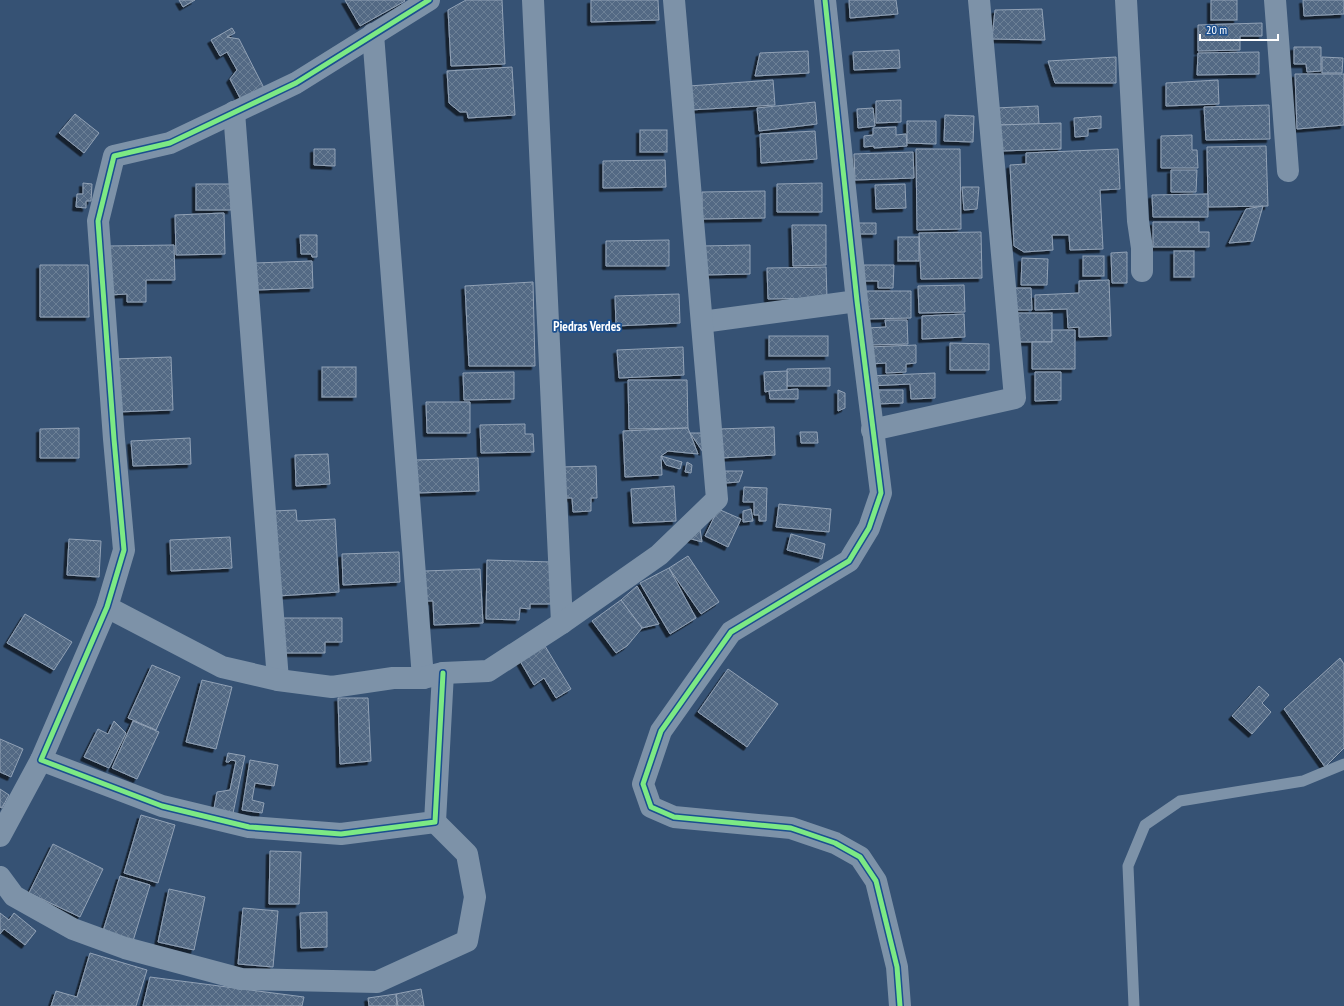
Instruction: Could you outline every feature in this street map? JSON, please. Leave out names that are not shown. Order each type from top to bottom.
[{"type":"street","points":[[0,836],[41,760],[107,607],[124,550],[114,439],[98,221],[114,156],[170,143],[296,83],[429,0]]},
{"type":"street","points":[[533,0],[562,622]]},
{"type":"street","points":[[107,607],[222,667],[278,680],[332,687],[393,678],[488,671],[659,555],[717,499],[674,0]]},
{"type":"street","points":[[824,0],[857,301],[881,493],[869,528],[849,561],[731,632],[661,731],[643,784],[651,807],[674,817],[791,828],[835,843],[860,857],[876,882],[897,967],[900,1006]]},
{"type":"street","points":[[872,430],[1015,398],[978,0]]},
{"type":"street","points":[[1126,0],[1138,221],[1142,248],[1142,271]]},
{"type":"street","points":[[1275,0],[1288,171]]},
{"type":"street","points":[[0,877],[14,896],[73,928],[125,948],[241,979],[377,982],[467,941],[474,898],[467,854],[435,822],[433,676],[373,34]]},
{"type":"street","points":[[234,112],[278,680]]},
{"type":"street","points":[[702,322],[857,301]]},
{"type":"street","points":[[41,760],[162,806],[249,827],[341,834],[435,822]]},
{"type":"lane","points":[[1134,1006],[1128,866],[1145,824],[1180,801],[1303,781],[1344,764]]},
{"type":"building","points":[[179,0],[195,0],[183,7]]},
{"type":"building","points":[[345,0],[404,0],[405,1],[360,26]]},
{"type":"building","points":[[466,0],[502,0],[505,64],[451,66],[448,10]]},
{"type":"building","points":[[591,0],[658,0],[659,20],[591,22]]},
{"type":"building","points":[[849,0],[896,0],[898,14],[850,18]]},
{"type":"building","points":[[1211,0],[1237,0],[1237,20],[1211,20]]},
{"type":"building","points":[[1303,0],[1344,0],[1344,14],[1304,16]]},
{"type":"building","points":[[1042,9],[1045,40],[992,39],[995,10]]},
{"type":"building","points":[[1262,23],[1262,36],[1240,36],[1240,50],[1198,51],[1198,25]]},
{"type":"building","points":[[232,28],[235,33],[227,37],[239,39],[264,88],[241,100],[230,79],[237,70],[227,52],[220,56],[211,40]]},
{"type":"building","points":[[1294,47],[1321,47],[1321,71],[1307,72],[1306,64],[1294,64]]},
{"type":"building","points":[[899,50],[900,68],[854,70],[853,52]]},
{"type":"building","points":[[808,51],[809,73],[755,76],[760,53]]},
{"type":"building","points":[[1259,52],[1259,74],[1197,75],[1198,53]]},
{"type":"building","points":[[1116,57],[1116,83],[1055,83],[1048,61]]},
{"type":"building","points":[[1322,57],[1343,58],[1342,73],[1322,73]]},
{"type":"building","points":[[512,67],[515,115],[468,118],[467,112],[460,112],[449,103],[447,71]]},
{"type":"building","points":[[1295,74],[1344,74],[1344,125],[1297,129]]},
{"type":"building","points":[[773,80],[775,105],[690,110],[689,86]]},
{"type":"building","points":[[1218,80],[1219,104],[1166,106],[1166,83]]},
{"type":"building","points":[[901,100],[901,122],[876,123],[876,101]]},
{"type":"building","points":[[815,102],[817,124],[759,131],[757,108]]},
{"type":"building","points":[[1269,105],[1270,139],[1206,140],[1204,107]]},
{"type":"building","points":[[1038,106],[1039,124],[996,125],[996,108]]},
{"type":"building","points":[[873,108],[875,126],[858,128],[857,109]]},
{"type":"building","points":[[75,114],[99,133],[84,153],[59,133]]},
{"type":"building","points":[[945,115],[974,116],[973,142],[944,141]]},
{"type":"building","points":[[1101,116],[1101,128],[1088,129],[1088,136],[1075,137],[1074,118]]},
{"type":"building","points":[[907,121],[936,121],[936,144],[907,143]]},
{"type":"building","points":[[1061,123],[1061,149],[1001,151],[1000,125]]},
{"type":"building","points":[[896,127],[896,135],[906,134],[907,146],[874,148],[874,146],[864,147],[864,136],[873,135],[873,128]]},
{"type":"building","points":[[640,130],[667,130],[667,152],[640,152]]},
{"type":"building","points":[[815,131],[817,159],[761,163],[760,134]]},
{"type":"building","points":[[1192,135],[1192,150],[1197,150],[1198,168],[1161,168],[1161,136]]},
{"type":"building","points":[[1266,146],[1268,206],[1208,207],[1207,147]]},
{"type":"building","points":[[314,149],[335,149],[335,166],[314,165]]},
{"type":"building","points":[[916,149],[960,149],[961,229],[917,230]]},
{"type":"building","points":[[1118,149],[1120,189],[1100,190],[1103,249],[1070,250],[1069,235],[1052,235],[1053,250],[1024,252],[1014,246],[1010,165],[1026,164],[1026,153]]},
{"type":"building","points":[[913,152],[914,178],[855,180],[854,154]]},
{"type":"building","points":[[665,160],[666,187],[603,188],[603,161]]},
{"type":"building","points":[[1171,170],[1197,170],[1196,192],[1171,192]]},
{"type":"building","points":[[83,183],[92,184],[91,201],[86,201],[86,208],[76,207],[77,194],[83,194]]},
{"type":"building","points":[[822,183],[822,212],[777,212],[777,184]]},
{"type":"building","points":[[196,184],[231,184],[231,210],[196,210]]},
{"type":"building","points":[[905,184],[906,208],[876,209],[875,185]]},
{"type":"building","points":[[962,187],[979,187],[977,209],[964,210]]},
{"type":"building","points":[[765,191],[765,218],[702,219],[702,192]]},
{"type":"building","points":[[1208,194],[1208,217],[1153,217],[1152,195]]},
{"type":"building","points":[[1263,206],[1253,241],[1229,243],[1246,209]]},
{"type":"building","points":[[224,213],[225,254],[176,255],[175,215]]},
{"type":"building","points":[[1153,222],[1199,222],[1199,232],[1209,232],[1209,247],[1153,247]]},
{"type":"building","points":[[858,223],[876,223],[876,234],[857,234]]},
{"type":"building","points":[[792,225],[826,225],[826,265],[793,266]]},
{"type":"building","points":[[981,232],[982,278],[921,279],[919,233]]},
{"type":"building","points":[[300,235],[317,235],[317,257],[312,257],[311,254],[301,254]]},
{"type":"building","points":[[898,237],[919,237],[919,261],[898,261]]},
{"type":"building","points":[[669,240],[669,266],[606,266],[606,241]]},
{"type":"building","points":[[174,245],[175,280],[146,280],[146,302],[127,302],[127,294],[109,295],[108,246]]},
{"type":"building","points":[[750,245],[750,274],[702,275],[702,246]]},
{"type":"building","points":[[1174,251],[1194,251],[1194,277],[1174,277]]},
{"type":"building","points":[[1127,252],[1127,283],[1112,283],[1111,253]]},
{"type":"building","points":[[1083,256],[1104,256],[1104,276],[1083,276]]},
{"type":"building","points":[[1022,258],[1048,259],[1047,285],[1021,285]]},
{"type":"building","points":[[312,261],[313,288],[256,290],[255,263]]},
{"type":"building","points":[[40,265],[88,265],[89,317],[40,317]]},
{"type":"building","points":[[864,265],[894,265],[893,288],[878,288],[878,281],[863,281]]},
{"type":"building","points":[[826,267],[827,298],[768,299],[767,268]]},
{"type":"building","points":[[1109,280],[1111,336],[1079,337],[1079,327],[1068,328],[1067,309],[1035,310],[1035,295],[1079,293],[1079,281]]},
{"type":"building","points":[[533,282],[535,366],[469,366],[465,286]]},
{"type":"building","points":[[964,285],[965,312],[919,313],[918,286]]},
{"type":"building","points":[[1011,288],[1031,288],[1032,310],[1012,310]]},
{"type":"building","points":[[864,291],[911,291],[911,318],[864,319]]},
{"type":"building","points":[[679,294],[680,323],[616,326],[615,296]]},
{"type":"building","points":[[1014,313],[1052,313],[1052,342],[1014,342]]},
{"type":"building","points":[[964,314],[965,337],[922,339],[922,316]]},
{"type":"building","points":[[885,320],[907,320],[908,344],[868,345],[867,328],[886,327]]},
{"type":"building","points":[[1052,330],[1075,330],[1075,369],[1032,369],[1032,342],[1052,342]]},
{"type":"building","points":[[769,336],[828,336],[828,356],[769,356]]},
{"type":"building","points":[[950,343],[989,344],[989,370],[950,370]]},
{"type":"building","points":[[916,345],[916,363],[906,364],[906,372],[886,373],[886,363],[870,364],[869,347]]},
{"type":"building","points":[[683,347],[684,375],[619,378],[617,350]]},
{"type":"building","points":[[171,357],[173,410],[116,412],[114,359]]},
{"type":"building","points":[[322,367],[356,367],[356,397],[322,397]]},
{"type":"building","points":[[830,368],[830,386],[787,386],[787,369]]},
{"type":"building","points":[[787,371],[787,392],[765,392],[764,372]]},
{"type":"building","points":[[514,372],[514,399],[464,400],[463,373]]},
{"type":"building","points":[[1035,372],[1061,372],[1061,400],[1035,401]]},
{"type":"building","points":[[935,373],[935,398],[911,399],[910,384],[869,386],[869,376]]},
{"type":"building","points":[[628,380],[687,380],[688,428],[629,429]]},
{"type":"building","points":[[798,389],[798,399],[770,399],[769,391]]},
{"type":"building","points":[[838,390],[845,393],[845,408],[838,411]]},
{"type":"building","points":[[876,390],[903,390],[903,403],[876,404]]},
{"type":"building","points":[[426,402],[470,402],[470,433],[427,433]]},
{"type":"building","points":[[525,424],[525,434],[533,434],[534,452],[481,453],[480,425]]},
{"type":"building","points":[[774,427],[775,455],[720,458],[719,429]]},
{"type":"building","points":[[79,428],[79,458],[40,458],[40,429]]},
{"type":"building","points":[[688,428],[698,454],[668,451],[661,456],[662,475],[625,477],[623,431]]},
{"type":"building","points":[[800,432],[817,432],[818,443],[801,443]]},
{"type":"building","points":[[690,433],[703,433],[703,452]]},
{"type":"building","points":[[190,438],[191,464],[133,466],[131,441]]},
{"type":"building","points":[[328,454],[330,484],[296,486],[295,455]]},
{"type":"building","points":[[661,456],[682,462],[680,469],[666,465]]},
{"type":"building","points":[[478,458],[479,491],[416,493],[415,460]]},
{"type":"building","points":[[687,462],[692,465],[691,473],[685,472]]},
{"type":"building","points":[[596,466],[597,498],[591,498],[591,511],[573,512],[572,498],[562,498],[561,467]]},
{"type":"building","points":[[725,471],[743,471],[739,482],[725,483]]},
{"type":"building","points":[[674,486],[676,521],[633,523],[631,489]]},
{"type":"building","points":[[744,487],[767,488],[766,521],[759,521],[759,515],[754,515],[754,502],[743,502]]},
{"type":"building","points":[[779,504],[831,509],[829,532],[776,527]]},
{"type":"building","points":[[718,509],[741,519],[728,547],[705,536]]},
{"type":"building","points":[[751,509],[753,521],[743,522],[743,511]]},
{"type":"building","points":[[296,510],[297,521],[335,519],[339,592],[278,596],[273,511]]},
{"type":"building","points":[[700,529],[702,542],[688,538]]},
{"type":"building","points":[[791,534],[825,544],[822,559],[787,550]]},
{"type":"building","points":[[230,537],[232,568],[171,571],[170,540]]},
{"type":"building","points":[[69,539],[101,541],[99,577],[67,575]]},
{"type":"building","points":[[399,552],[400,582],[343,585],[342,554]]},
{"type":"building","points":[[688,556],[719,602],[701,614],[669,568]]},
{"type":"building","points":[[487,560],[551,562],[551,604],[530,604],[530,609],[520,608],[519,620],[486,619]]},
{"type":"building","points":[[669,568],[696,618],[670,634],[640,583]]},
{"type":"building","points":[[480,569],[483,623],[434,625],[433,601],[425,601],[424,571]]},
{"type":"building","points":[[637,586],[659,624],[642,628],[621,600]]},
{"type":"building","points":[[621,600],[642,628],[627,646],[616,653],[592,621]]},
{"type":"building","points":[[25,614],[72,642],[54,670],[7,643]]},
{"type":"building","points":[[278,618],[342,618],[342,642],[325,642],[325,653],[278,653]]},
{"type":"building","points":[[545,646],[571,689],[556,698],[544,678],[534,685],[520,661]]},
{"type":"building","points":[[1340,658],[1344,664],[1344,748],[1325,767],[1284,709]]},
{"type":"building","points":[[152,665],[180,677],[156,730],[128,718]]},
{"type":"building","points":[[728,669],[778,704],[747,747],[698,712]]},
{"type":"building","points":[[202,680],[232,687],[216,749],[186,742]]},
{"type":"building","points":[[1259,686],[1269,695],[1262,703],[1271,712],[1252,734],[1232,716]]},
{"type":"building","points":[[338,698],[368,698],[371,761],[340,764]]},
{"type":"building","points":[[114,721],[126,733],[109,768],[84,757],[98,729],[108,734]]},
{"type":"building","points":[[133,721],[159,732],[137,779],[112,768]]},
{"type":"building","points":[[0,739],[23,749],[11,777],[0,772]]},
{"type":"building","points":[[228,753],[245,756],[232,818],[213,814],[217,792],[230,790],[236,761],[231,760],[226,762]]},
{"type":"building","points":[[250,760],[278,765],[274,786],[255,783],[252,800],[264,803],[262,813],[242,810]]},
{"type":"building","points":[[0,789],[9,795],[2,808],[0,807]]},
{"type":"building","points":[[141,815],[175,825],[158,883],[124,873]]},
{"type":"building","points":[[53,844],[103,869],[80,917],[29,893]]},
{"type":"building","points":[[270,851],[301,852],[299,904],[269,904]]},
{"type":"building","points":[[120,876],[150,885],[133,941],[103,931]]},
{"type":"building","points":[[169,889],[205,897],[194,950],[158,942]]},
{"type":"building","points":[[243,908],[278,911],[273,967],[238,964]]},
{"type":"building","points":[[327,912],[327,947],[301,948],[300,913]]},
{"type":"building","points":[[0,913],[9,920],[14,913],[36,931],[25,945],[4,929],[0,934]]},
{"type":"building","points":[[90,953],[147,970],[136,1006],[51,1006],[56,991],[77,997]]},
{"type":"building","points":[[150,977],[304,997],[302,1006],[143,1006]]},
{"type":"building","points":[[421,989],[424,1006],[398,1006],[396,994]]},
{"type":"building","points":[[396,994],[397,1006],[369,1006],[368,998]]},
{"type":"cycle path","points":[[429,0],[296,83],[170,143],[114,156],[98,221],[114,439],[124,550],[107,607],[41,760],[162,806],[249,827],[341,834],[435,822],[443,673]]},
{"type":"cycle path","points":[[825,0],[857,301],[881,493],[869,528],[849,561],[731,632],[661,731],[643,784],[651,807],[674,817],[791,828],[835,843],[860,857],[876,881],[897,967],[900,1006]]},
{"type":"district","name":"Piedras Verdes","points":[[587,326]]}]
